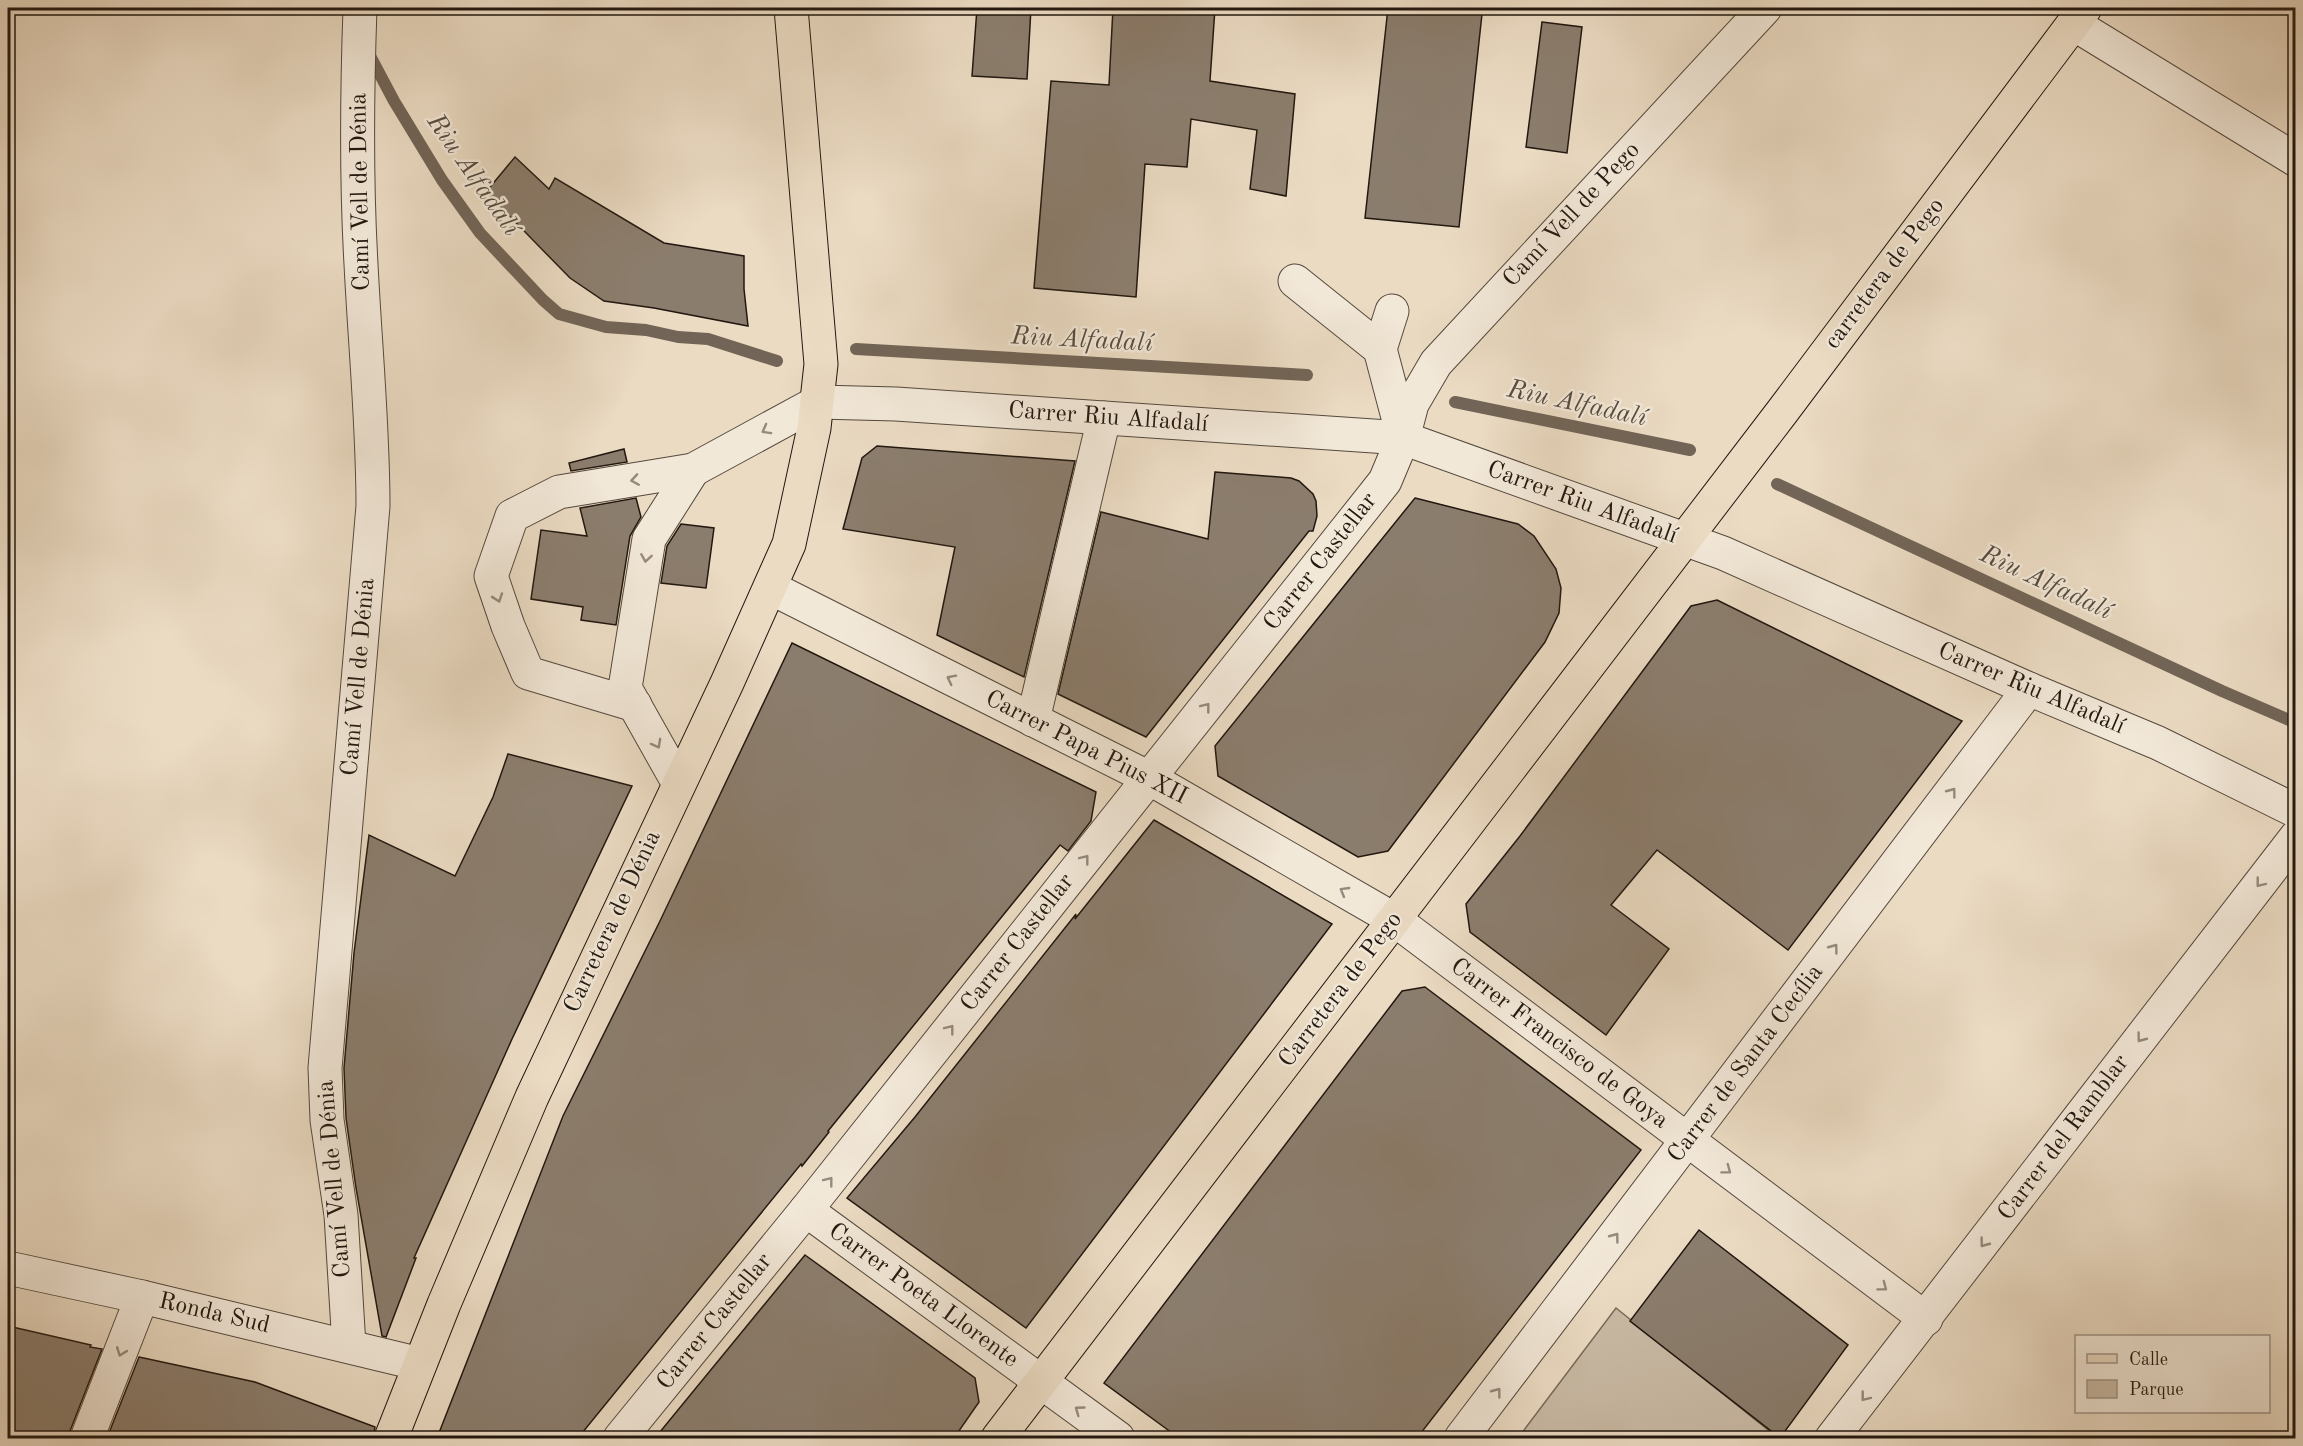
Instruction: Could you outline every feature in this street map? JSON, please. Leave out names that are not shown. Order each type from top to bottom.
[{"type":"main road","name":"Carretera de Dénia","points":[[391,1438],[531,1097],[771,588],[789,544],[814,428],[821,364],[791,8]]},
{"type":"main road","name":"carretera de Pego","points":[[1683,540],[2080,16]]},
{"type":"main road","name":"Carretera de Pego","points":[[998,1438],[1683,540]]},
{"type":"street","name":"Camí Vell de Dénia","points":[[349,1346],[341,1215],[327,1120],[325,1068],[373,506],[373,460],[361,264],[356,128],[360,8]]},
{"type":"street","name":"Camí Vell de Pego","points":[[1404,438],[1412,404],[1436,363],[1765,8]]},
{"type":"street","points":[[2080,16],[2295,160]]},
{"type":"street","points":[[1295,281],[1380,349]]},
{"type":"street","points":[[1392,311],[1380,349],[1404,438]]},
{"type":"street","name":"Carrer Riu Alfadalí","points":[[818,402],[896,404],[1404,438],[1723,553],[2029,689],[2158,743],[2295,811]]},
{"type":"street","points":[[635,705],[528,674],[491,576],[512,516],[560,492],[693,470],[818,402]]},
{"type":"street","points":[[1033,720],[1104,418]]},
{"type":"street","name":"Carrer Castellar","points":[[620,1438],[806,1210],[1385,481],[1404,438]]},
{"type":"street","points":[[679,784],[625,688],[649,539],[693,470]]},
{"type":"street","name":"Carrer Papa Pius XII","points":[[771,588],[1149,778],[1395,920]]},
{"type":"street","name":"Carrer de Santa Cecília","points":[[1461,1438],[2029,689]]},
{"type":"street","name":"Carrer del Ramblar","points":[[1832,1438],[1926,1319],[2295,837]]},
{"type":"street","name":"Carrer Francisco de Goya","points":[[1395,920],[1926,1319]]},
{"type":"street","name":"Carrer Poeta Llorente","points":[[806,1210],[1118,1438]]},
{"type":"street","name":"Ronda Sud","points":[[8,1268],[142,1297],[420,1364]]},
{"type":"street","points":[[87,1438],[142,1297]]},
{"type":"green space","points":[[1616,1308],[1778,1438],[1518,1438]]},
{"type":"building","points":[[977,8],[1031,8],[1027,79],[972,76]]},
{"type":"building","points":[[1113,8],[1215,8],[1210,81],[1295,94],[1286,196],[1250,189],[1257,130],[1191,119],[1187,167],[1145,164],[1136,297],[1034,288],[1051,81],[1109,85]]},
{"type":"building","points":[[1388,8],[1431,8],[1482,14],[1459,227],[1365,218]]},
{"type":"building","points":[[1542,22],[1582,27],[1567,153],[1526,147]]},
{"type":"building","points":[[515,157],[549,189],[555,178],[664,243],[744,256],[744,289],[748,326],[604,301],[570,278],[486,192]]},
{"type":"building","points":[[877,446],[1075,461],[1024,677],[937,635],[955,547],[843,529],[862,458]]},
{"type":"building","points":[[624,449],[627,462],[571,471],[569,463]]},
{"type":"building","points":[[1215,472],[1291,478],[1299,481],[1313,494],[1317,516],[1313,531],[1309,531],[1146,737],[1058,694],[1101,512],[1208,539]]},
{"type":"building","points":[[636,498],[641,517],[630,536],[616,625],[581,620],[583,607],[531,599],[541,530],[587,536],[580,508]]},
{"type":"building","points":[[1415,498],[1518,524],[1534,536],[1556,569],[1561,588],[1559,613],[1545,642],[1388,851],[1358,857],[1218,776],[1215,746]]},
{"type":"building","points":[[681,524],[714,528],[706,588],[661,583],[667,546]]},
{"type":"building","points":[[1717,600],[1962,721],[1788,950],[1657,850],[1611,905],[1669,949],[1606,1035],[1470,932],[1466,904],[1520,836],[1691,606]]},
{"type":"building","points":[[792,643],[1096,792],[1091,821],[1068,851],[1060,845],[802,1166],[801,1164],[578,1438],[437,1438],[563,1116],[660,921]]},
{"type":"building","points":[[508,754],[632,786],[512,1039],[414,1258],[416,1258],[386,1337],[382,1336],[356,1188],[346,1118],[344,1068],[354,953],[369,835],[455,876],[493,797]]},
{"type":"building","points":[[1154,820],[1332,924],[1026,1328],[847,1198]]},
{"type":"building","points":[[1425,987],[1641,1150],[1417,1438],[1179,1438],[1104,1383],[1402,991]]},
{"type":"building","points":[[1699,1230],[1848,1345],[1780,1438],[1630,1321]]},
{"type":"building","points":[[805,1255],[975,1378],[979,1402],[954,1438],[655,1438]]},
{"type":"building","points":[[8,1326],[102,1349],[69,1438],[8,1438]]},
{"type":"building","points":[[139,1357],[255,1382],[375,1427],[373,1438],[107,1438]]},
{"type":"waterway","name":"Riu Alfadalí","points":[[368,52],[394,101],[442,180],[480,233],[559,314],[606,327],[708,339],[777,361]]},
{"type":"waterway","name":"Riu Alfadalí","points":[[856,349],[1307,375]]},
{"type":"waterway","name":"Riu Alfadalí","points":[[1455,402],[1690,450]]},
{"type":"waterway","name":"Riu Alfadalí","points":[[1777,484],[2222,691],[2296,723]]}]
